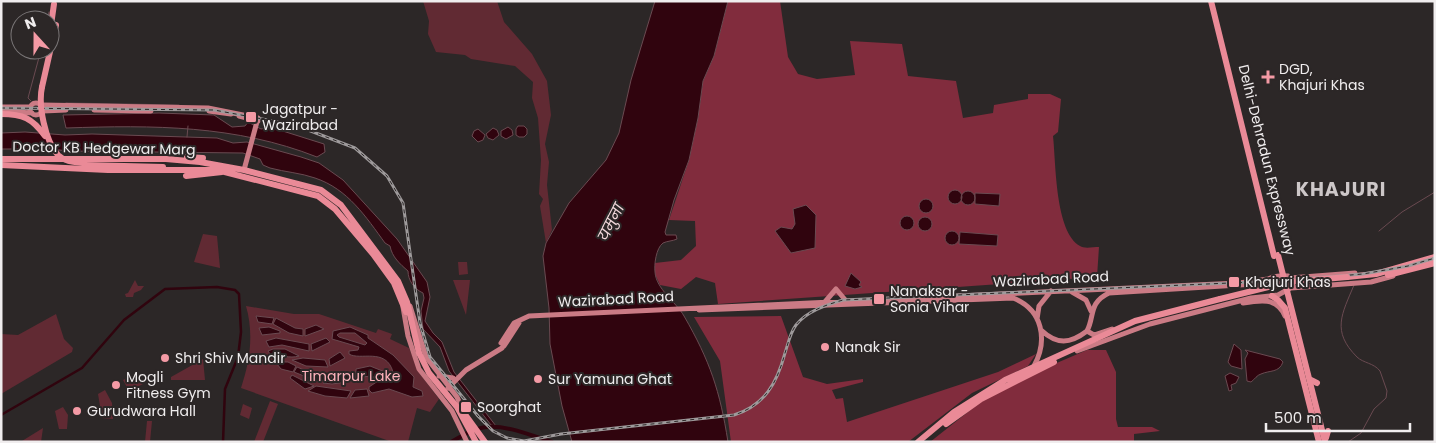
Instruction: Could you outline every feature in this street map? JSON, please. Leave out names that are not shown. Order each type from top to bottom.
[{"type":"highway","name":"Delhi-Dehradun Expressway","points":[[1213,1],[1324,440]]},
{"type":"highway","points":[[53,10],[54,4]]},
{"type":"highway","points":[[45,136],[37,99],[46,60]]},
{"type":"highway","points":[[47,60],[40,99],[50,141],[58,155],[68,161],[84,163],[163,165],[200,169]]},
{"type":"highway","points":[[1,111],[25,116],[32,120],[45,136],[55,155],[69,163],[163,165],[188,159]]},
{"type":"highway","name":"Doctor KB Hedgewar Marg","points":[[1,159],[41,157],[188,159],[245,168],[315,187],[332,196],[398,281],[405,303]]},
{"type":"highway","points":[[78,168],[75,165],[78,161],[94,161],[100,158]]},
{"type":"highway","name":"Doctor KB Hedgewar Marg","points":[[1,165],[165,171],[200,169],[223,171],[307,192],[328,201],[373,254],[394,283],[405,303]]},
{"type":"highway","points":[[186,176],[215,174],[223,171]]},
{"type":"highway","points":[[1406,269],[1435,257]]},
{"type":"highway","points":[[923,442],[981,399],[1077,350],[1136,325],[1162,316],[1289,286],[1346,280],[1435,263]]},
{"type":"highway","points":[[918,442],[979,395],[1034,366],[1114,329],[1289,282],[1384,274]]},
{"type":"highway","points":[[1289,290],[1314,382],[1324,440]]},
{"type":"highway","points":[[1269,295],[1278,300],[1285,308],[1324,440]]},
{"type":"highway","points":[[405,303],[424,371],[453,406],[473,440]]},
{"type":"highway","points":[[418,353],[429,373],[468,417],[485,442]]},
{"type":"highway","points":[[452,400],[473,440]]},
{"type":"main road","points":[[1,111],[30,107],[36,102],[42,108],[194,110],[232,114],[258,120]]},
{"type":"main road","points":[[30,107],[32,113]]},
{"type":"main road","points":[[1,111],[37,115],[42,108]]},
{"type":"main road","points":[[42,108],[208,108],[258,120]]},
{"type":"main road","points":[[250,119],[255,131]]},
{"type":"main road","points":[[245,168],[258,120]]},
{"type":"main road","points":[[1289,290],[1293,283],[1290,278],[1406,269]]},
{"type":"main road","points":[[1077,350],[1150,324],[1236,302],[1307,286],[1371,282],[1406,269]]},
{"type":"main road","name":"Wazirabad Road","points":[[439,394],[461,373],[501,346],[514,326],[527,320],[548,315],[1239,283],[1281,276],[1290,278]]},
{"type":"main road","points":[[1307,286],[1312,280],[1308,276]]},
{"type":"main road","points":[[1268,279],[1261,286],[1262,292],[1269,295]]},
{"type":"main road","name":"Wazirabad Road","points":[[1091,311],[1101,298],[1109,293],[1255,284],[1261,286]]},
{"type":"main road","points":[[824,303],[836,289],[847,302]]},
{"type":"main road","points":[[1041,330],[1051,339],[1064,342],[1071,341],[1087,331],[1091,311],[1086,300],[1070,290]]},
{"type":"main road","points":[[1034,366],[1042,348],[1041,330],[1037,319],[1039,306],[1051,291]]},
{"type":"main road","name":"Wazirabad Road","points":[[686,309],[708,312],[1013,298],[1021,301],[1032,311],[1037,319]]},
{"type":"main road","points":[[1236,302],[1272,302],[1280,308],[1287,319],[1324,440]]},
{"type":"main road","name":"Doctor KB Hedgewar Marg","points":[[405,303],[413,313],[423,349],[439,376],[448,386],[452,400],[452,411],[459,428],[473,440]]},
{"type":"main road","name":"Doctor KB Hedgewar Marg","points":[[405,303],[414,358],[430,384],[439,394],[461,406],[470,424],[473,440]]},
{"type":"main road","points":[[1087,331],[1094,334],[1114,329]]},
{"type":"main road","points":[[430,384],[439,376],[454,379],[452,400]]},
{"type":"main road","points":[[452,411],[461,406]]},
{"type":"green space","points":[[423,1],[497,1],[504,22],[532,54],[547,81],[551,115],[545,144],[549,162],[547,185],[552,230],[546,243],[540,206],[543,199],[539,194],[541,160],[538,118],[532,98],[533,82],[515,66],[471,59],[465,55],[436,52],[428,34],[429,21]]},
{"type":"green space","points":[[203,234],[217,236],[220,268],[194,262]]},
{"type":"green space","points":[[458,262],[467,262],[468,274],[459,275]]},
{"type":"green space","points":[[135,280],[138,286],[144,286],[141,290],[134,293],[133,297],[126,297],[125,294],[128,293]]},
{"type":"green space","points":[[453,280],[470,280],[466,315]]},
{"type":"green space","name":"Timarpur Lake","points":[[246,306],[294,314],[319,314],[376,333],[378,329],[392,334],[390,339],[409,348],[420,374],[439,399],[430,412],[417,408],[408,442],[392,442],[241,388],[247,368],[250,347],[250,327]]},
{"type":"green space","points":[[56,314],[64,339],[73,348],[72,352],[1,394],[1,334],[18,335]]},
{"type":"green space","points":[[203,359],[205,380],[171,380],[171,377]]},
{"type":"green space","points":[[137,373],[143,384],[129,391],[123,380]]},
{"type":"green space","points":[[105,390],[112,403],[113,419],[102,418],[98,394]]},
{"type":"green space","points":[[270,401],[278,404],[263,442],[254,442]]},
{"type":"green space","points":[[243,404],[252,408],[249,419],[240,415]]},
{"type":"green space","points":[[63,407],[68,415],[67,429],[59,429],[55,411]]},
{"type":"green space","points":[[147,421],[152,421],[150,442],[145,442]]},
{"type":"green space","points":[[43,428],[41,442],[21,442],[22,441]]},
{"type":"shaded area","points":[[728,1],[780,1],[788,57],[798,74],[817,79],[855,75],[850,41],[902,44],[908,76],[956,81],[963,118],[993,113],[994,105],[1028,99],[1028,94],[1050,94],[1061,99],[1058,132],[1053,136],[1056,179],[1061,212],[1072,238],[1080,246],[1086,248],[1099,247],[1097,277],[718,304],[715,283],[696,277],[681,289],[660,285],[655,274],[655,263],[681,260],[696,246],[695,221],[669,220],[689,160],[698,118],[703,81],[714,56]]},
{"type":"shaded area","points":[[781,316],[803,377],[827,384],[863,379],[863,382],[832,390],[836,399],[843,398],[847,422],[998,372],[1036,354],[1028,366],[972,393],[908,442],[731,442],[720,361],[694,317]]},
{"type":"shaded area","points":[[1087,350],[1106,350],[1116,372],[1116,419],[1118,427],[1152,427],[1160,431],[1134,434],[1134,442],[930,442],[978,404],[1017,380]]},
{"type":"water","name":"यमुना","points":[[655,1],[728,1],[714,56],[703,81],[698,118],[689,160],[674,200],[665,232],[666,235],[676,235],[677,239],[661,245],[656,257],[655,269],[659,284],[684,316],[707,362],[721,407],[728,442],[572,442],[562,406],[550,344],[549,308],[543,256],[546,243],[569,203],[606,160],[619,133],[631,80]]},
{"type":"water","points":[[159,113],[214,115],[232,127],[245,126],[248,122],[261,129],[270,127],[324,144],[325,152],[317,157],[287,146],[225,133],[194,129],[162,127],[66,128],[63,115]]},
{"type":"water","points":[[518,126],[524,126],[527,129],[527,134],[524,137],[516,135]]},
{"type":"water","points":[[508,127],[512,130],[513,135],[506,139],[501,136],[501,131]]},
{"type":"water","points":[[493,128],[497,130],[499,135],[493,140],[488,138],[486,134]]},
{"type":"water","points":[[478,129],[485,135],[483,140],[478,142],[472,136],[474,131]]},
{"type":"water","points":[[25,132],[65,135],[92,134],[217,138],[233,143],[247,142],[319,163],[343,180],[397,239],[427,282],[430,297],[425,321],[442,342],[454,372],[496,426],[491,425],[449,371],[440,347],[423,329],[421,311],[424,298],[423,293],[412,284],[408,271],[394,257],[390,246],[385,243],[371,223],[337,189],[310,176],[270,168],[263,165],[260,159],[243,153],[68,151],[51,149],[44,145],[29,149],[1,149],[1,133]]},
{"type":"water","points":[[955,190],[960,192],[962,197],[960,202],[955,204],[950,202],[948,197],[950,192]]},
{"type":"water","points":[[968,191],[973,193],[975,198],[973,203],[968,205],[963,203],[961,198],[963,193]]},
{"type":"water","points":[[975,193],[1000,194],[999,206],[975,204]]},
{"type":"water","points":[[923,199],[929,199],[933,206],[929,213],[923,213],[919,209],[919,203]]},
{"type":"water","points":[[806,205],[816,215],[815,248],[791,253],[775,231],[781,227],[792,229],[795,224],[793,209]]},
{"type":"water","points":[[904,216],[910,216],[914,223],[910,230],[904,230],[900,226],[900,220]]},
{"type":"water","points":[[922,217],[928,217],[932,224],[928,231],[922,231],[918,227],[918,221]]},
{"type":"water","points":[[952,231],[957,233],[959,238],[957,243],[952,245],[947,243],[945,238],[947,233]]},
{"type":"water","points":[[960,232],[998,235],[997,246],[959,244]]},
{"type":"water","points":[[851,273],[861,282],[859,285],[862,287],[855,289],[845,286]]},
{"type":"water","points":[[256,316],[274,318],[272,324],[258,322]]},
{"type":"water","points":[[276,318],[295,328],[303,329],[303,336],[289,333],[273,324]]},
{"type":"water","points":[[316,325],[324,329],[305,336],[305,329]]},
{"type":"water","points":[[269,327],[280,331],[280,333],[262,335],[259,328]]},
{"type":"water","points":[[350,327],[368,335],[368,338],[393,355],[414,377],[413,387],[422,391],[423,396],[412,397],[389,389],[372,393],[369,387],[381,379],[370,376],[356,378],[356,369],[370,366],[390,374],[393,372],[390,364],[379,357],[349,354],[349,351],[358,350],[359,347],[332,339],[333,331]],"holes":[[[340,333],[355,333],[367,343],[365,345],[337,335]]]},
{"type":"water","points":[[276,338],[309,344],[309,351],[282,345],[269,347],[266,341]]},
{"type":"water","points":[[326,338],[330,342],[312,351],[311,344]]},
{"type":"water","points":[[1234,344],[1241,350],[1242,369],[1231,366],[1228,362]]},
{"type":"water","points":[[285,349],[299,356],[272,357],[268,351]]},
{"type":"water","points":[[1245,350],[1280,359],[1283,362],[1277,370],[1260,375],[1251,382],[1247,381],[1245,359],[1248,353]]},
{"type":"water","points":[[340,352],[345,358],[330,366],[329,359]]},
{"type":"water","points":[[303,358],[325,360],[328,367],[306,366],[292,360]]},
{"type":"water","points":[[288,362],[296,366],[293,372],[281,369],[277,364]]},
{"type":"water","points":[[297,367],[311,373],[329,377],[319,382],[294,372]]},
{"type":"water","points":[[1230,373],[1239,377],[1236,383],[1231,385],[1232,390],[1229,391],[1225,376]]},
{"type":"water","points":[[352,374],[354,381],[332,384],[323,383],[334,377]]},
{"type":"water","points":[[292,375],[314,386],[305,389],[290,378]]},
{"type":"water","points":[[316,386],[351,391],[347,398],[325,396],[308,391]]},
{"type":"water","points":[[367,389],[369,396],[350,398],[355,390]]},
{"type":"waterway","points":[[31,101],[28,98],[38,60]]},
{"type":"waterway","points":[[66,103],[179,105]]},
{"type":"waterway","points":[[187,137],[188,126]]},
{"type":"waterway","points":[[1379,231],[1402,212],[1435,192]]},
{"type":"waterway","points":[[1348,442],[1361,433],[1374,409],[1386,398],[1387,391],[1380,371],[1375,366],[1357,357],[1349,348],[1341,330],[1343,314],[1354,285]]},
{"type":"waterway","points":[[1,415],[82,368],[124,320],[165,289],[217,287],[235,290],[239,294],[241,332],[238,357],[225,389],[223,442]]},
{"type":"waterway","points":[[451,442],[477,429],[487,427],[503,428],[552,442]]},
{"type":"railway","points":[[1,108],[214,110],[295,125],[355,148],[387,176],[403,203],[420,323],[430,357],[478,416],[493,431],[507,438],[524,441],[561,434],[734,415],[745,411],[762,399],[774,383],[791,335],[800,320],[811,312],[843,300],[1275,281],[1363,274],[1408,266],[1435,258]]},
{"type":"place","name":"DGD, Khajuri Khas","points":[[1268,77]]},
{"type":"place","name":"Jagatpur - Wazirabad","points":[[251,117]]},
{"type":"place","name":"Khajuri Khas","points":[[1234,282]]},
{"type":"place","name":"Nanaksar - Sonia Vihar","points":[[879,299]]},
{"type":"place","name":"Nanak Sir","points":[[825,347]]},
{"type":"place","name":"Shri Shiv Mandir","points":[[165,358]]},
{"type":"place","name":"Sur Yamuna Ghat","points":[[538,379]]},
{"type":"place","name":"Mogli Fitness Gym","points":[[116,385]]},
{"type":"place","name":"Soorghat","points":[[466,407]]},
{"type":"place","name":"Gurudwara Hall","points":[[77,411]]},
{"type":"district","name":"KHAJURI","points":[[1341,189]]}]
